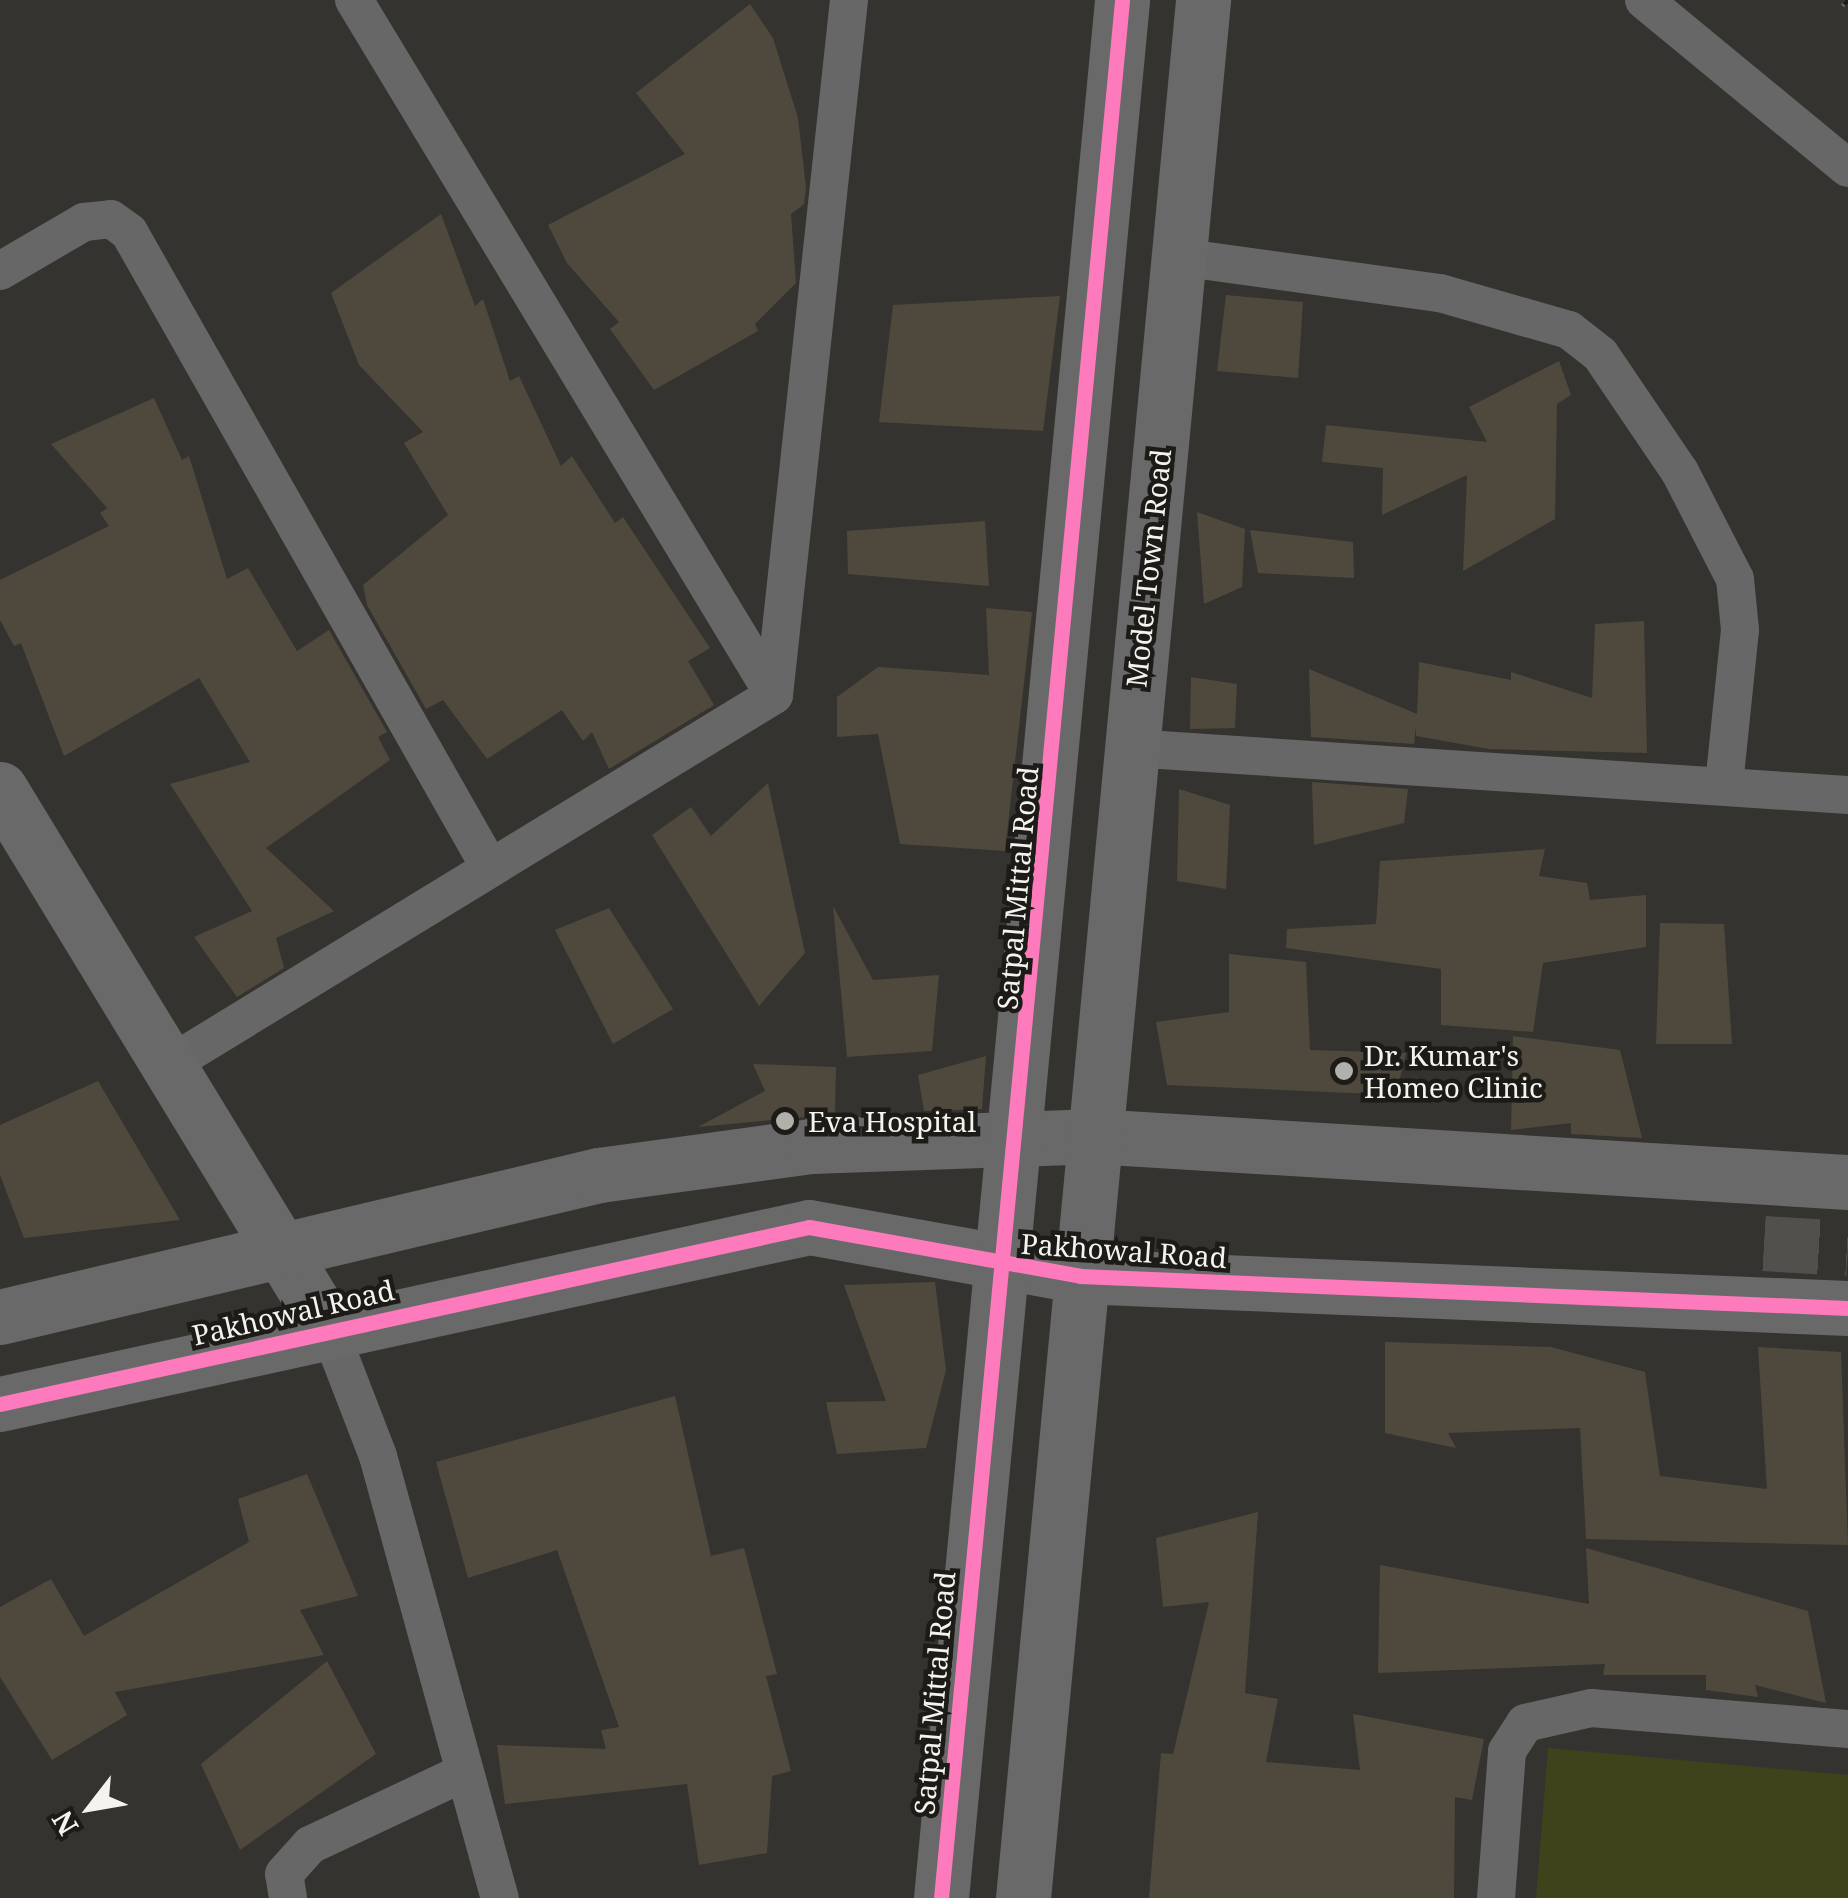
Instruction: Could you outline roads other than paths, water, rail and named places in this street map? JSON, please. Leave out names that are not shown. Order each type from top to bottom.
[{"type":"street","points":[[354,0],[774,695]]},
{"type":"street","points":[[774,695],[849,0]]},
{"type":"street","name":"Satpal Mittal Road","points":[[941,1898],[997,1266],[1019,1136],[1122,0]]},
{"type":"street","name":"Model Town Road","points":[[1080,1276],[1203,0]]},
{"type":"street","points":[[1644,0],[1848,168]]},
{"type":"street","points":[[0,271],[84,222],[110,219],[130,232],[489,866]]},
{"type":"street","points":[[1179,257],[1440,293],[1569,330],[1600,354],[1680,472],[1735,579],[1740,630],[1724,786]]},
{"type":"street","points":[[167,1066],[774,695]]},
{"type":"street","points":[[1130,748],[1848,795]]},
{"type":"street","points":[[0,790],[328,1329],[378,1456],[500,1898]]},
{"type":"street","points":[[0,1318],[599,1175],[811,1146],[1092,1136],[1848,1182]]},
{"type":"street","name":"Pakhowal Road","points":[[0,1404],[328,1329],[810,1227],[997,1266],[1080,1276],[1848,1308]]},
{"type":"street","points":[[1023,1898],[1080,1276]]},
{"type":"street","points":[[1496,1898],[1507,1752],[1525,1723],[1591,1708],[1848,1729]]},
{"type":"street","points":[[288,1898],[284,1874],[310,1845],[463,1773]]},
{"type":"tunnel","points":[[1764,1243],[1848,1248]]},
{"type":"railway","points":[[1845,0],[1848,3]]},
{"type":"place","name":"Dr. Kumar's Homeo Clinic","points":[[1344,1071]]},
{"type":"place","name":"Eva Hospital","points":[[785,1121]]}]
